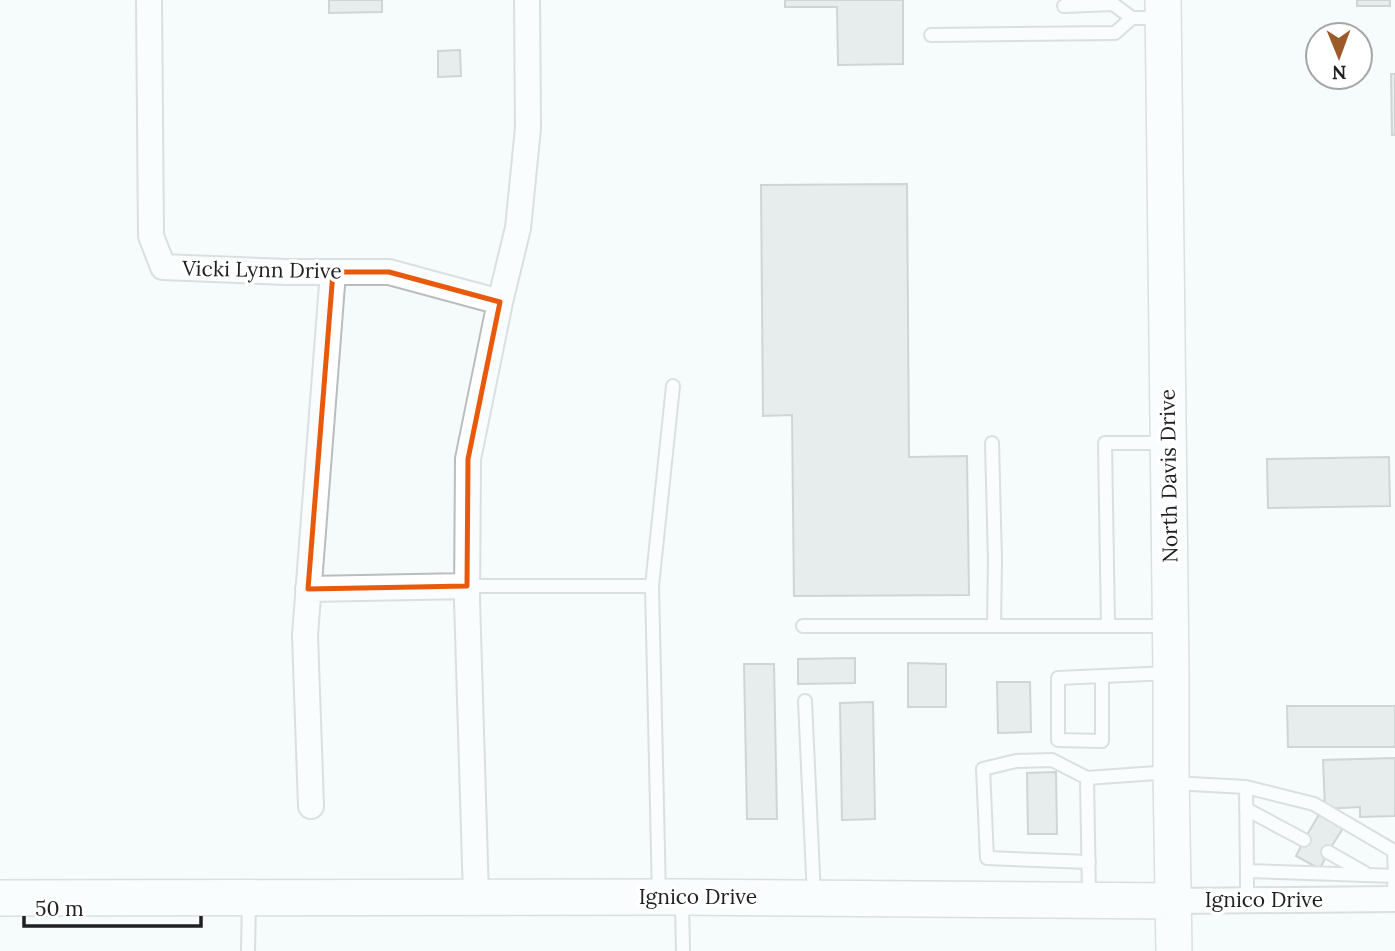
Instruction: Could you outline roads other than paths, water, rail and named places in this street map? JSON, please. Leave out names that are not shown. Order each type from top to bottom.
[{"type":"street","name":"Vicki Lynn Drive","points":[[149,0],[151,236],[163,267],[287,272],[389,272],[500,302]]},
{"type":"street","points":[[476,896],[467,586],[468,459],[518,228],[528,128],[527,0]]},
{"type":"street","name":"North Davis Drive","points":[[1153,12],[1168,443],[1174,951]]},
{"type":"street","points":[[311,806],[305,635],[333,272]]},
{"type":"street","points":[[308,589],[467,586]]},
{"type":"street","name":"Ignico Drive","points":[[0,898],[476,896],[1174,901],[1247,900],[1394,891]]},
{"type":"lane","points":[[1064,6],[1113,4],[1153,12]]},
{"type":"lane","points":[[931,35],[1115,33],[1153,12]]},
{"type":"lane","points":[[673,386],[652,586],[671,897],[683,951]]},
{"type":"lane","points":[[992,443],[994,626]]},
{"type":"lane","points":[[1108,626],[1105,443],[1168,443]]},
{"type":"lane","points":[[467,586],[652,586]]},
{"type":"lane","points":[[803,626],[1170,626]]},
{"type":"lane","points":[[1102,676],[1102,741],[1058,740],[1058,678],[1102,676],[1171,673]]},
{"type":"lane","points":[[805,701],[814,898]]},
{"type":"lane","points":[[1089,862],[987,858],[983,769],[1016,761],[1052,760],[1087,778],[1171,778],[1246,787],[1314,804],[1394,851],[1394,891]]},
{"type":"lane","points":[[1087,778],[1089,900]]},
{"type":"lane","points":[[1246,787],[1247,900]]},
{"type":"lane","points":[[1246,809],[1304,840]]},
{"type":"lane","points":[[1328,852],[1394,891]]},
{"type":"lane","points":[[1247,871],[1369,875]]},
{"type":"lane","points":[[248,951],[249,897]]}]
